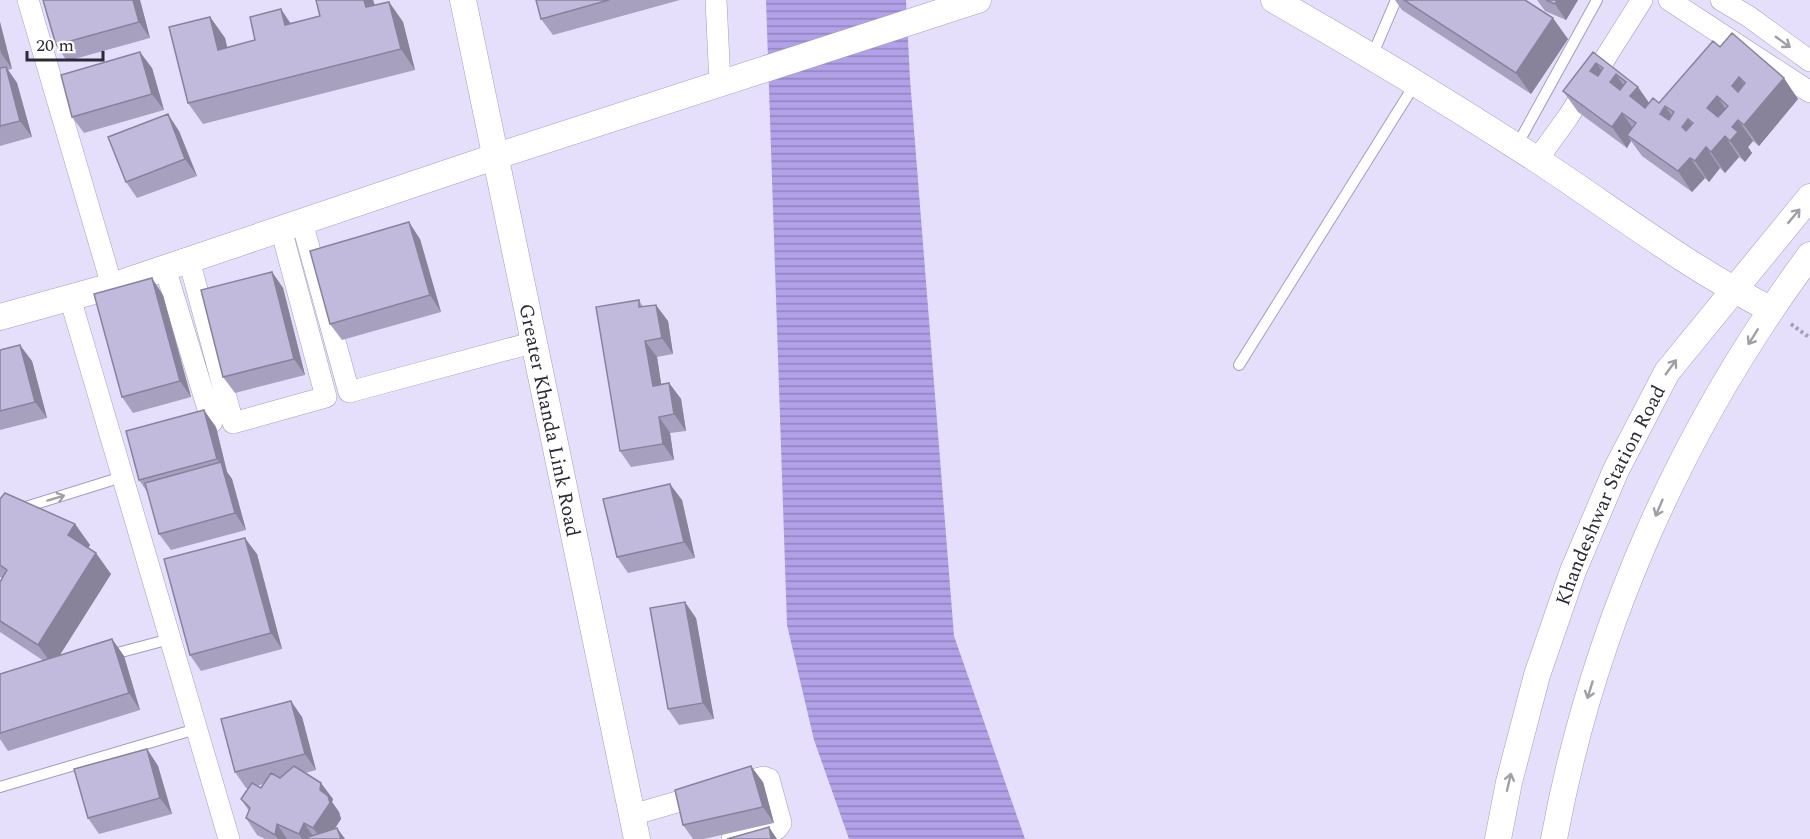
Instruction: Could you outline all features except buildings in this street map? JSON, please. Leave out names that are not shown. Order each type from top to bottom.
[{"type":"street","points":[[28,0],[112,286]]},
{"type":"street","name":"Greater Khanda Link Road","points":[[463,0],[634,827]]},
{"type":"street","points":[[716,0],[720,84]]},
{"type":"street","points":[[0,317],[112,286],[497,156],[978,0]]},
{"type":"street","points":[[1274,0],[1372,56],[1526,153],[1731,290],[1770,309]]},
{"type":"street","points":[[1526,153],[1568,117],[1642,0]]},
{"type":"street","points":[[1669,0],[1810,92]]},
{"type":"street","points":[[1721,0],[1754,8],[1810,62]]},
{"type":"street","name":"Khandeshwar Station Road","points":[[1498,839],[1509,782],[1537,675],[1573,571],[1616,470],[1667,372],[1731,290],[1810,197]]},
{"type":"street","points":[[189,260],[233,423],[326,397],[291,226]]},
{"type":"street","points":[[291,226],[349,392],[535,342]]},
{"type":"street","points":[[1554,839],[1562,794],[1589,691],[1623,591],[1671,483],[1714,399],[1770,309],[1810,255]]},
{"type":"street","points":[[165,268],[212,423],[166,436]]},
{"type":"street","points":[[70,298],[123,449],[122,477],[229,839]]},
{"type":"street","points":[[634,827],[763,777],[769,779],[781,823],[777,829],[732,839]]},
{"type":"street","points":[[775,839],[781,839]]},
{"type":"lane","points":[[1372,56],[1396,0]]},
{"type":"lane","points":[[1526,153],[1597,0]]},
{"type":"lane","points":[[1239,366],[1415,83]]},
{"type":"lane","points":[[0,515],[122,477]]},
{"type":"lane","points":[[102,657],[170,639]]},
{"type":"lane","points":[[0,787],[196,729]]},
{"type":"shaded area","points":[[766,0],[906,0],[910,79],[954,636],[1025,839],[849,839],[814,740],[787,625]]}]
